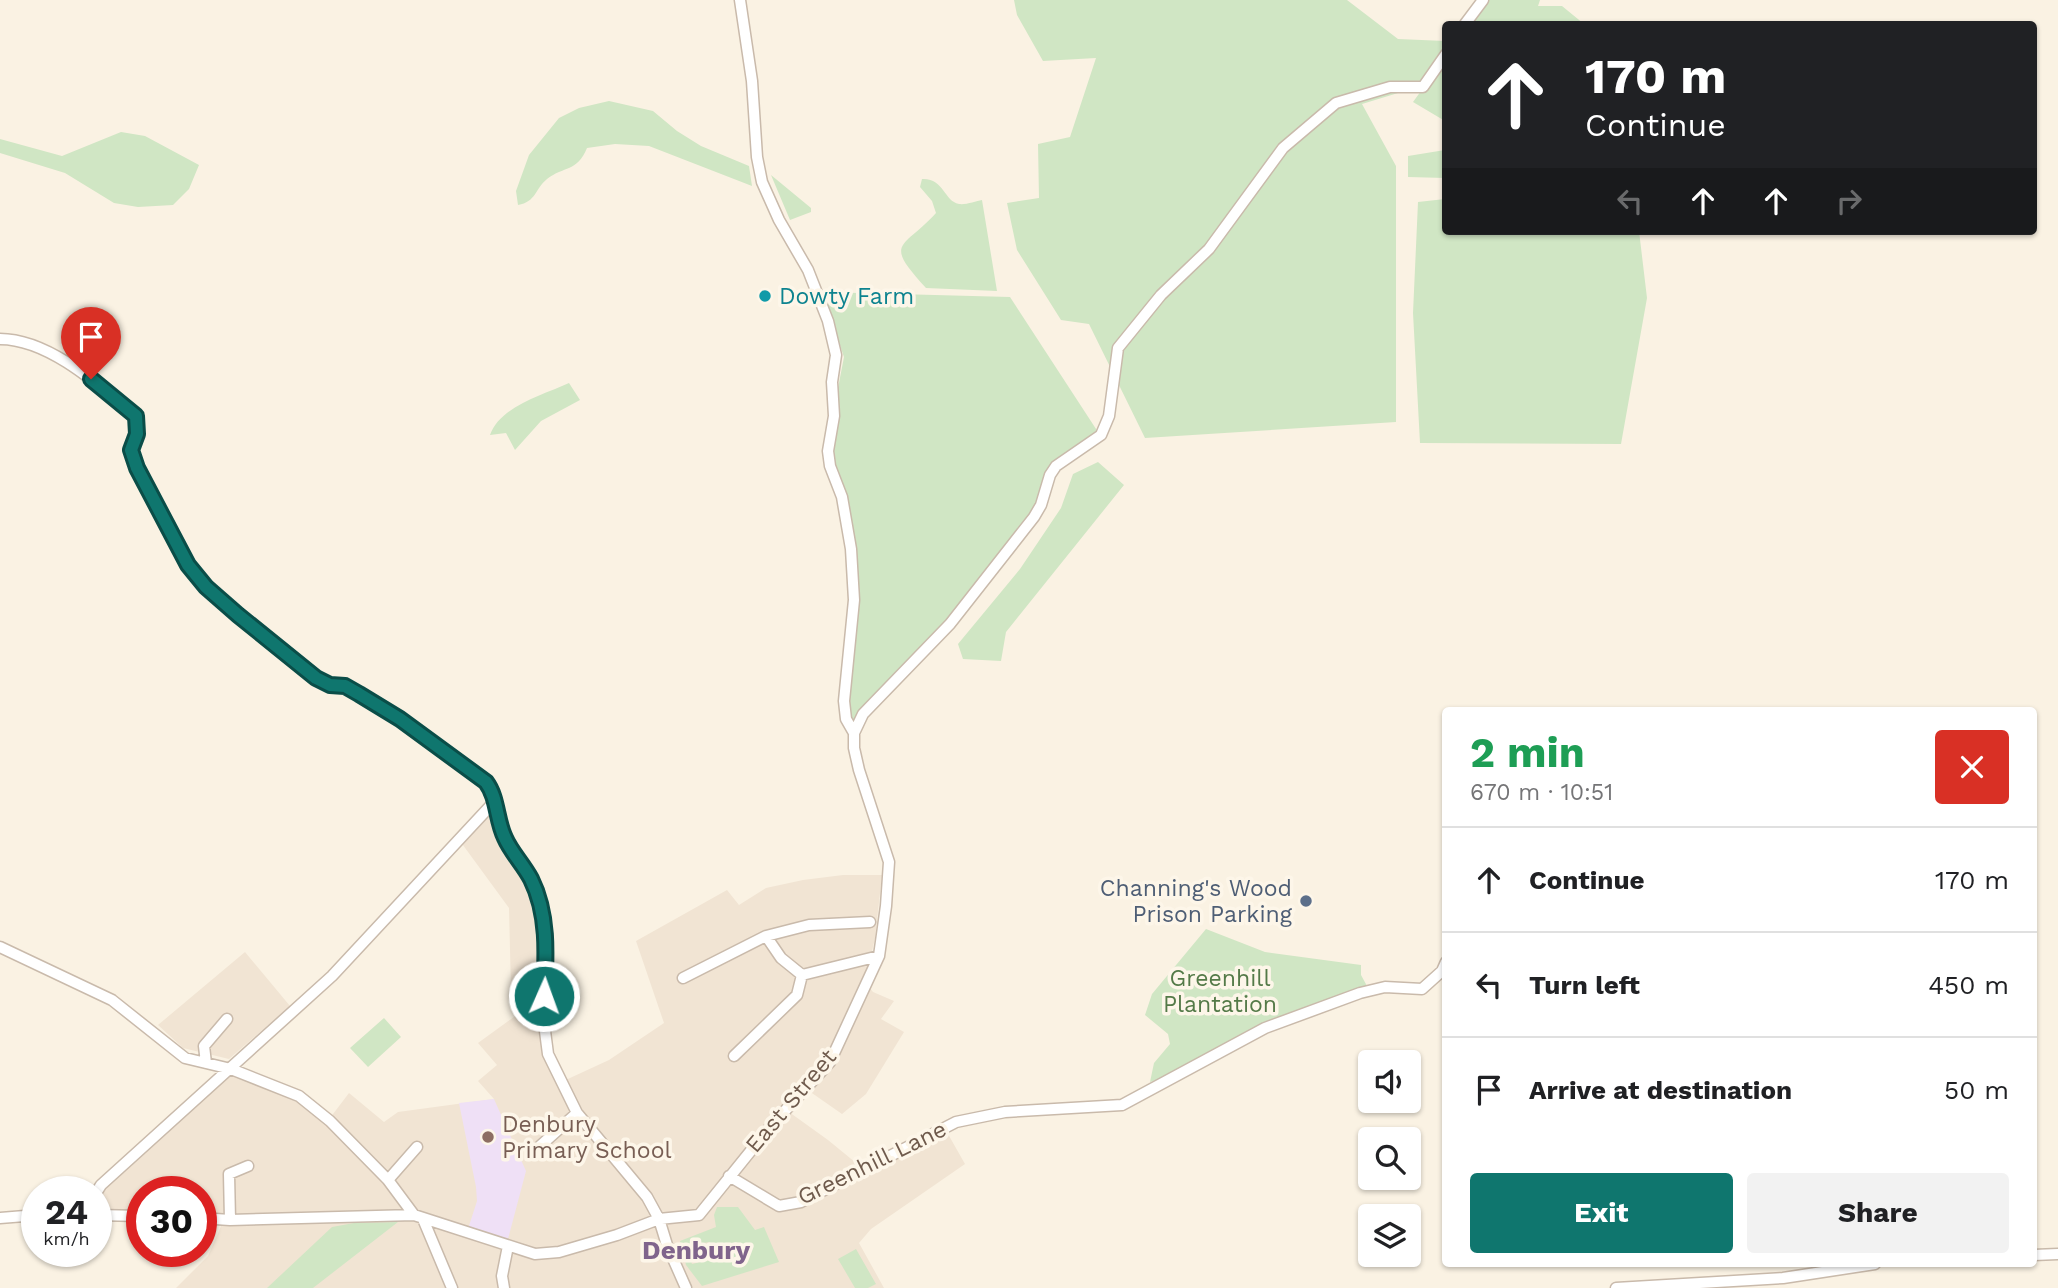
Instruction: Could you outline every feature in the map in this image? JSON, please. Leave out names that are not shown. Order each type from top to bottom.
[{"type":"street","name":"East Street","points":[[217,1219],[419,1217],[535,1254],[559,1252],[699,1215],[770,1127],[830,1062],[879,956],[886,906],[888,862],[859,770],[844,701],[854,600],[851,549],[842,497],[830,466],[828,451],[834,416],[832,383],[836,355],[828,321],[808,270],[779,220],[762,182],[740,0]]},
{"type":"street","points":[[1467,21],[1483,0]]},
{"type":"street","points":[[853,733],[863,714],[950,624],[1034,517],[1056,466],[1101,435],[1109,416],[1118,348],[1161,295],[1209,249],[1283,148],[1336,103],[1390,87],[1423,87],[1442,60]]},
{"type":"street","points":[[0,339],[11,339],[71,365],[136,416],[137,434],[131,450],[137,468],[188,565],[206,587],[316,678],[330,685],[345,686],[400,719],[478,774],[491,788],[505,838],[531,880],[542,911],[546,954],[545,1019],[548,1054],[577,1113],[647,1197],[661,1224],[686,1288]]},
{"type":"street","points":[[111,1176],[332,976],[494,802]]},
{"type":"street","points":[[683,978],[766,936],[809,925],[870,922]]},
{"type":"street","points":[[766,936],[781,958],[802,975]]},
{"type":"street","points":[[0,947],[113,1000],[185,1058],[231,1069],[299,1096],[330,1121],[388,1180],[419,1217],[452,1288]]},
{"type":"street","points":[[802,975],[879,956]]},
{"type":"street","name":"Greenhill Lane","points":[[729,1176],[779,1206],[802,1202],[957,1122],[1005,1112],[1122,1105],[1265,1028],[1360,993],[1385,987],[1422,989],[1442,971]]},
{"type":"street","points":[[734,1056],[797,995],[802,975]]},
{"type":"street","points":[[206,1063],[204,1046],[227,1018]]},
{"type":"street","points":[[540,1146],[577,1113]]},
{"type":"street","points":[[388,1180],[417,1147]]},
{"type":"street","points":[[230,1220],[229,1174],[248,1166]]},
{"type":"street","points":[[0,1218],[21,1216]]},
{"type":"street","points":[[504,1288],[502,1276],[508,1246]]},
{"type":"street","points":[[2037,1255],[2058,1254]]},
{"type":"street","points":[[1616,1288],[1783,1278],[1854,1267]]},
{"type":"shaded area","points":[[487,811],[525,876],[536,904],[542,954],[541,1037],[557,1084],[609,1060],[664,1023],[636,941],[727,890],[739,905],[766,888],[803,880],[843,875],[882,875],[875,938],[865,982],[873,992],[894,1001],[881,1019],[904,1032],[866,1094],[842,1114],[809,1091],[789,1112],[828,1140],[861,1167],[864,1173],[948,1134],[965,1164],[871,1229],[859,1243],[884,1288],[176,1288],[197,1267],[217,1267],[217,1235],[222,1224],[217,1224],[217,1176],[126,1176],[126,1212],[112,1210],[112,1177],[232,1073],[294,1097],[330,1118],[349,1093],[384,1122],[398,1112],[494,1099],[478,1081],[497,1065],[478,1043],[518,1014],[511,991],[509,908],[460,841]]},
{"type":"shaded area","points":[[245,952],[290,1006],[229,1059],[183,1048],[158,1025]]},
{"type":"shaded area","name":"Denbury Primary School","points":[[494,1099],[526,1171],[508,1239],[468,1229],[477,1201],[476,1187],[459,1103]]},
{"type":"green space","points":[[1014,0],[1347,0],[1398,39],[1442,41],[1442,49],[1419,82],[1398,93],[1362,104],[1396,166],[1396,422],[1145,438],[1089,324],[1061,320],[1017,250],[1007,203],[1039,198],[1038,144],[1070,137],[1096,58],[1043,61],[1017,15]]},
{"type":"green space","points":[[1488,0],[1540,0],[1538,6],[1562,6],[1580,21],[1472,21]]},
{"type":"green space","points":[[1442,62],[1442,119],[1413,102]]},
{"type":"green space","points":[[609,101],[653,111],[701,146],[749,166],[752,186],[649,146],[615,144],[587,148],[579,161],[547,179],[532,198],[518,205],[516,191],[529,155],[559,118],[579,108]]},
{"type":"green space","points":[[121,132],[145,136],[199,165],[189,189],[173,205],[138,207],[114,203],[65,173],[0,153],[0,139],[62,156]]},
{"type":"green space","points":[[1442,150],[1442,178],[1408,177],[1408,156]]},
{"type":"green space","points":[[771,175],[811,208],[811,212],[790,220]]},
{"type":"green space","points":[[922,179],[935,182],[950,199],[959,204],[982,200],[997,291],[926,288],[905,262],[901,253],[902,247],[936,213],[932,201],[920,187]]},
{"type":"green space","points":[[1442,199],[1442,235],[1639,235],[1647,298],[1621,444],[1420,443],[1413,313],[1418,202]]},
{"type":"green space","points":[[822,292],[1010,297],[1098,432],[1046,473],[1029,516],[945,621],[860,710],[853,726],[847,702],[855,551],[847,497],[834,465],[832,450],[838,425],[838,388],[844,357]]},
{"type":"green space","points":[[569,383],[580,400],[541,421],[515,450],[506,433],[490,435],[495,425],[513,409]]},
{"type":"green space","points":[[1098,462],[1124,485],[1006,632],[1001,661],[963,659],[958,644],[1020,569],[1061,508],[1073,474]]},
{"type":"green space","name":"Greenhill Plantation","points":[[1206,929],[1265,952],[1361,965],[1361,975],[1367,986],[1273,1020],[1166,1077],[1150,1082],[1154,1063],[1170,1044],[1168,1034],[1145,1015],[1152,994]]},
{"type":"green space","points":[[384,1018],[401,1037],[368,1067],[350,1048]]},
{"type":"green space","points":[[717,1207],[738,1207],[755,1230],[764,1227],[779,1262],[702,1286],[686,1265],[680,1241],[716,1227],[714,1215]],"holes":[[[710,1242],[711,1246],[723,1244],[724,1251],[711,1254],[712,1260],[706,1261],[704,1257],[700,1258],[700,1262],[692,1264],[688,1261],[686,1251],[703,1248],[703,1243]]]},
{"type":"green space","points":[[398,1222],[313,1288],[267,1288],[332,1227],[354,1223]]},
{"type":"green space","points":[[856,1249],[876,1284],[868,1288],[855,1288],[838,1259]]},
{"type":"place","name":"Dowty Farm","points":[[765,296]]},
{"type":"place","name":"Channing's Wood Prison Parking","points":[[1306,901]]},
{"type":"place","name":"Denbury Primary School","points":[[488,1137]]},
{"type":"district","name":"Denbury","points":[[696,1250]]},
{"type":"route","points":[[91,379],[136,416],[137,434],[131,450],[137,468],[188,565],[206,587],[316,678],[330,685],[345,686],[400,719],[478,774],[491,788],[505,838],[531,880],[542,911],[546,954],[544,996]]}]
